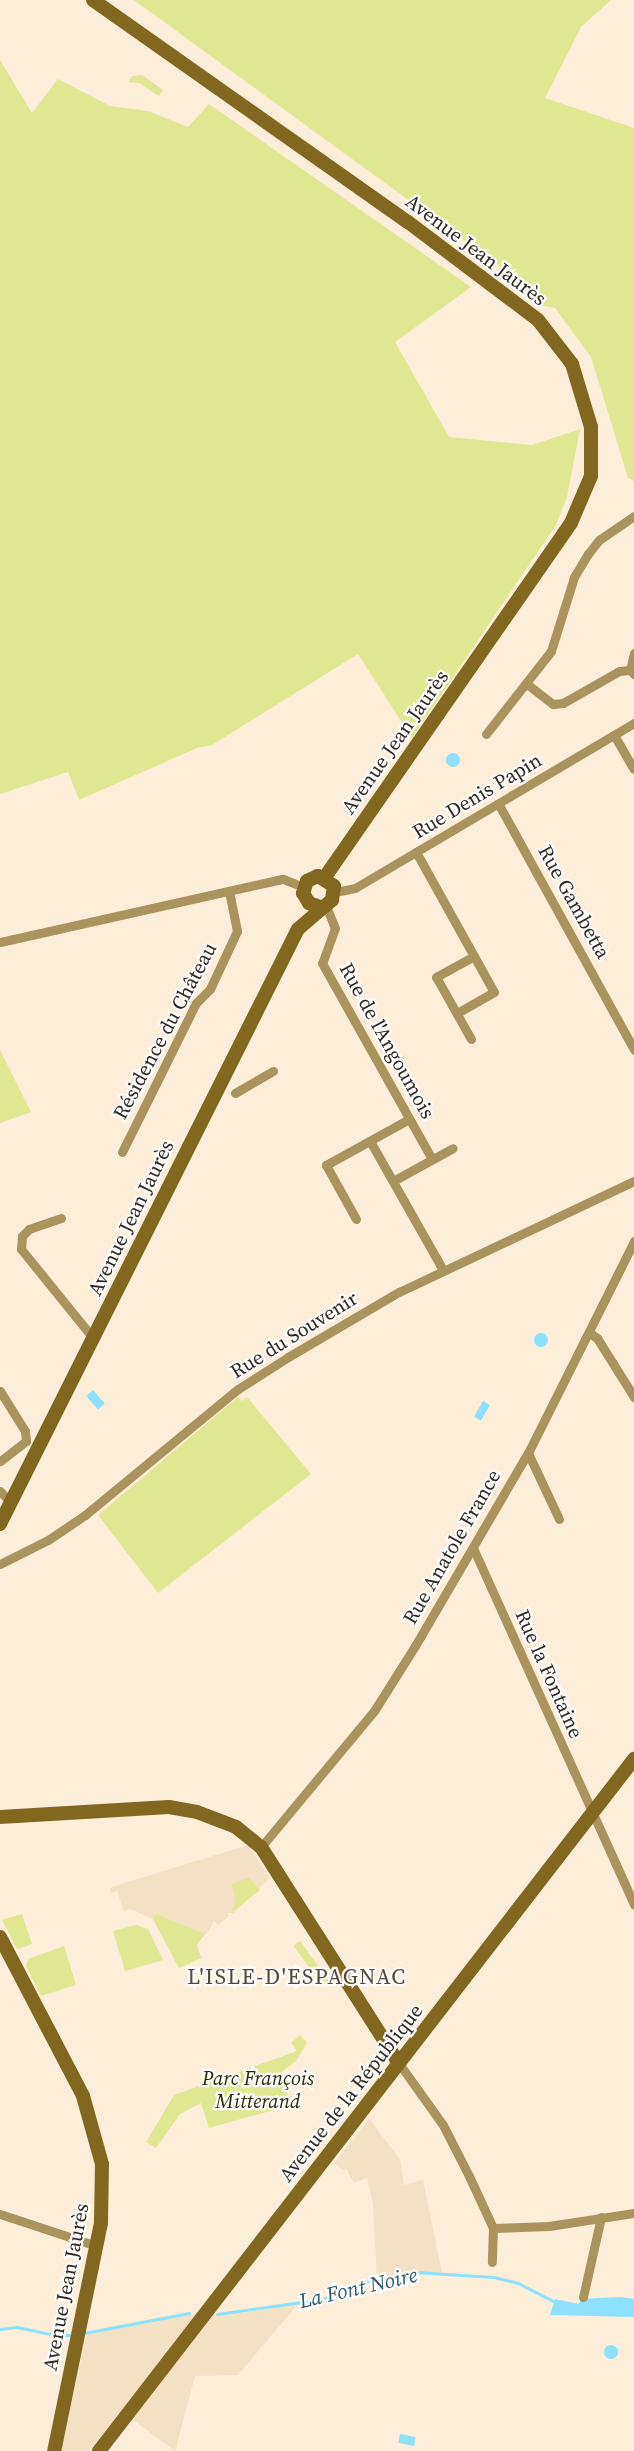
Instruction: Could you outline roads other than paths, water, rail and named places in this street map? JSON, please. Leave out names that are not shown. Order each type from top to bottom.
[{"type":"main road","name":"Avenue Jean Jaurès","points":[[93,0],[408,222],[538,320],[572,364],[591,426],[591,476],[571,523],[325,877]]},
{"type":"main road","points":[[323,907],[304,893],[312,877],[325,877],[335,892]]},
{"type":"main road","name":"Avenue Jean Jaurès","points":[[298,929],[323,907],[335,892]]},
{"type":"main road","name":"Avenue Jean Jaurès","points":[[0,1524],[298,929],[304,893]]},
{"type":"main road","name":"Avenue de la République","points":[[99,2451],[634,1759]]},
{"type":"main road","points":[[0,1817],[169,1807],[216,1818],[261,1847],[398,2062]]},
{"type":"main road","name":"Avenue Jean Jaurès","points":[[0,1937],[73,2074],[95,2128],[103,2189],[97,2246],[54,2451]]},
{"type":"street","points":[[486,734],[551,651],[574,577],[588,554],[599,540],[634,516]]},
{"type":"street","points":[[527,684],[553,704],[563,703],[619,671],[632,672],[634,653]]},
{"type":"street","name":"Rue Denis Papin","points":[[335,892],[355,888],[499,805],[634,723]]},
{"type":"street","points":[[614,735],[634,769]]},
{"type":"street","name":"Rue Gambetta","points":[[499,805],[634,1050]]},
{"type":"street","points":[[416,852],[494,992],[457,1013]]},
{"type":"street","points":[[0,942],[283,879],[304,893]]},
{"type":"street","name":"Résidence du Château","points":[[122,1152],[196,1003],[210,989],[237,931],[229,891]]},
{"type":"street","name":"Rue de l'Angoumois","points":[[323,907],[335,928],[322,963],[432,1159]]},
{"type":"street","points":[[471,1039],[436,977],[474,956]]},
{"type":"street","points":[[235,1093],[273,1071]]},
{"type":"street","points":[[356,1219],[326,1165],[409,1119]]},
{"type":"street","points":[[370,1141],[443,1270]]},
{"type":"street","points":[[393,1180],[453,1148]]},
{"type":"street","name":"Rue du Souvenir","points":[[0,1564],[21,1555],[124,1486],[238,1389],[326,1335],[443,1270],[634,1181]]},
{"type":"street","points":[[61,1218],[29,1229],[22,1236],[21,1249],[93,1338]]},
{"type":"street","name":"Rue Anatole France","points":[[261,1847],[374,1711],[474,1550],[590,1333],[634,1241]]},
{"type":"street","points":[[590,1333],[597,1338],[634,1397]]},
{"type":"street","points":[[0,1391],[25,1431],[26,1441],[0,1461]]},
{"type":"street","points":[[528,1452],[559,1519]]},
{"type":"street","points":[[0,1491],[11,1503]]},
{"type":"street","name":"Rue la Fontaine","points":[[474,1550],[634,1905]]},
{"type":"street","points":[[398,2062],[443,2125],[493,2228],[492,2262]]},
{"type":"street","points":[[493,2228],[549,2226],[634,2213]]},
{"type":"street","points":[[0,2214],[97,2246]]},
{"type":"street","points":[[583,2298],[601,2217]]},
{"type":"water","points":[[453,753],[458,755],[460,760],[458,765],[453,767],[448,765],[446,760],[448,755]]},
{"type":"water","points":[[541,1333],[546,1335],[548,1340],[546,1345],[541,1347],[536,1345],[534,1340],[536,1335]]},
{"type":"water","points":[[93,1390],[105,1404],[98,1409],[86,1396]]},
{"type":"water","points":[[483,1401],[490,1405],[481,1421],[474,1417]]},
{"type":"water","points":[[621,2297],[634,2299],[634,2317],[550,2315],[555,2299],[579,2304],[581,2299]]},
{"type":"water","points":[[611,2345],[616,2347],[618,2352],[616,2357],[611,2359],[606,2357],[604,2352],[606,2347]]},
{"type":"water","points":[[400,2434],[416,2437],[414,2446],[398,2443]]},
{"type":"waterway","name":"La Font Noire","points":[[217,2314],[323,2299],[367,2281],[415,2272],[494,2277],[518,2283],[555,2302]]},
{"type":"waterway","name":"La Font Noire","points":[[84,2333],[189,2313]]},
{"type":"waterway","name":"La Font Noire","points":[[0,2329],[17,2327],[55,2335],[75,2335]]},
{"type":"district","name":"L'ISLE-D'ESPAGNAC","points":[[297,1977]]},
{"type":"park label","name":"Parc François Mitterand","points":[[258,2090]]}]
